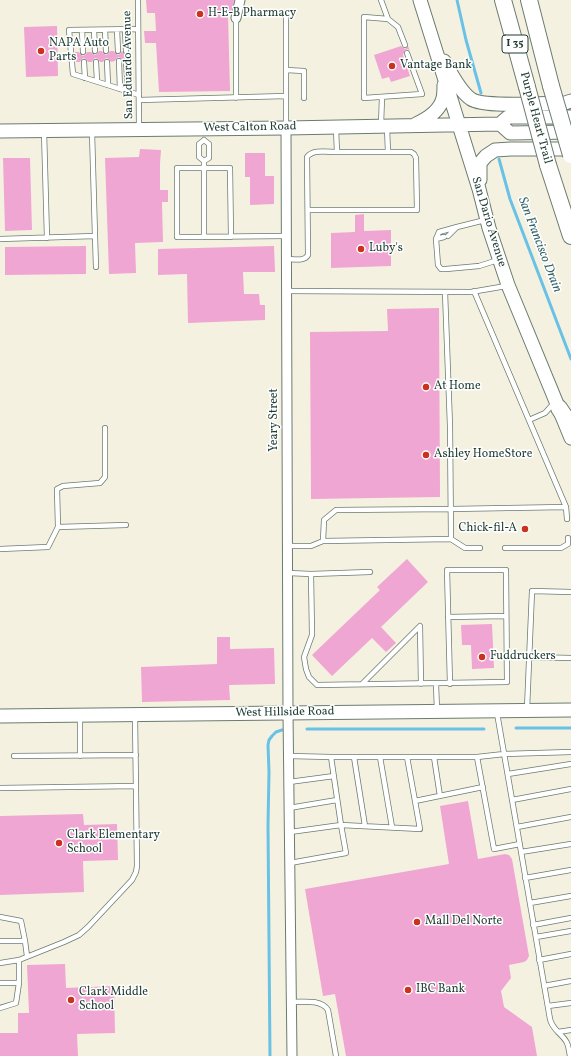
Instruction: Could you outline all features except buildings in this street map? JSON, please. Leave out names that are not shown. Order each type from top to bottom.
[{"type":"highway","name":"Purple Heart Trail","points":[[503,0],[548,165],[571,236]]},
{"type":"highway","name":"Purple Heart Trail","points":[[529,0],[551,86],[571,155]]},
{"type":"highway","points":[[558,405],[571,426]]},
{"type":"main road","name":"San Dario Avenue","points":[[420,0],[479,189],[499,260],[571,438]]},
{"type":"main road","points":[[435,46],[461,88],[470,99],[478,102],[495,104],[565,103],[571,101]]},
{"type":"main road","points":[[412,126],[425,120],[436,111],[443,100],[445,79]]},
{"type":"main road","name":"West Calton Road","points":[[0,131],[139,130],[205,134],[286,128],[500,124],[508,117],[571,117]]},
{"type":"main road","name":"West Calton Road","points":[[500,124],[510,133],[571,132]]},
{"type":"main road","points":[[479,189],[480,163],[486,156],[495,150],[571,149]]},
{"type":"main road","name":"West Hillside Road","points":[[0,716],[571,710]]},
{"type":"street","points":[[236,18],[240,0]]},
{"type":"street","name":"Yeary Street","points":[[286,128],[288,713],[292,1056]]},
{"type":"lane","name":"San Eduardo Avenue","points":[[138,0],[139,130]]},
{"type":"lane","points":[[381,0],[388,19],[398,27],[405,45]]},
{"type":"lane","points":[[388,19],[364,17],[364,98],[422,94],[407,53]]},
{"type":"lane","points":[[236,18],[236,98]]},
{"type":"lane","points":[[286,18],[286,128]]},
{"type":"lane","points":[[138,29],[69,30],[72,74],[139,95]]},
{"type":"lane","points":[[82,30],[83,52]]},
{"type":"lane","points":[[94,30],[95,51]]},
{"type":"lane","points":[[105,30],[106,51]]},
{"type":"lane","points":[[117,30],[118,51]]},
{"type":"lane","points":[[125,30],[126,51]]},
{"type":"lane","points":[[119,61],[120,89]]},
{"type":"lane","points":[[126,61],[128,91]]},
{"type":"lane","points":[[84,62],[85,78]]},
{"type":"lane","points":[[96,62],[97,81]]},
{"type":"lane","points":[[107,62],[108,85]]},
{"type":"lane","points":[[286,70],[304,71],[304,98]]},
{"type":"lane","points":[[139,100],[286,96]]},
{"type":"lane","points":[[382,97],[388,152]]},
{"type":"lane","points":[[336,127],[336,152]]},
{"type":"lane","points":[[92,130],[96,268]]},
{"type":"lane","points":[[44,131],[47,238]]},
{"type":"lane","points":[[204,161],[209,158],[209,144],[205,134]]},
{"type":"lane","points":[[204,161],[198,157],[199,144],[205,134]]},
{"type":"lane","points":[[286,259],[303,260],[308,255],[307,157],[310,153],[410,152],[414,154],[416,158],[417,210],[308,210]]},
{"type":"lane","points":[[204,161],[204,237]]},
{"type":"lane","points":[[231,237],[230,168],[177,168],[176,237],[231,237],[286,236]]},
{"type":"lane","points":[[487,220],[439,232],[436,239],[438,265],[441,269],[446,269],[479,266],[499,260]]},
{"type":"lane","points":[[436,239],[446,237],[457,227]]},
{"type":"lane","points":[[0,239],[95,236]]},
{"type":"lane","points":[[286,291],[445,292],[474,291],[508,285]]},
{"type":"lane","points":[[474,291],[566,507],[567,519]]},
{"type":"lane","points":[[445,292],[450,426],[451,539]]},
{"type":"lane","points":[[529,420],[558,405]]},
{"type":"lane","points":[[0,549],[48,547],[58,527],[57,489],[63,486],[100,483],[105,476],[105,428]]},
{"type":"lane","points":[[323,541],[324,520],[336,510],[566,507]]},
{"type":"lane","points":[[58,527],[126,525]]},
{"type":"lane","points":[[504,548],[561,548],[568,544],[568,538]]},
{"type":"lane","points":[[288,546],[311,546],[323,541],[451,539],[465,548],[480,548]]},
{"type":"lane","points":[[311,574],[312,635],[304,657],[309,677],[317,685],[450,684],[507,682],[506,570],[447,570],[450,684]]},
{"type":"lane","points":[[288,573],[311,574],[370,572]]},
{"type":"lane","points":[[527,711],[532,591],[571,592]]},
{"type":"lane","points":[[448,617],[506,616]]},
{"type":"lane","points":[[362,684],[420,626],[421,684]]},
{"type":"lane","points":[[529,657],[571,658]]},
{"type":"lane","points":[[436,684],[437,711]]},
{"type":"lane","points":[[497,711],[551,1024],[568,1044],[570,1056]]},
{"type":"lane","points":[[0,963],[19,960],[79,935],[132,880],[137,866],[135,714]]},
{"type":"lane","points":[[80,715],[80,756]]},
{"type":"lane","points":[[289,756],[477,757],[504,754],[571,752]]},
{"type":"lane","points":[[14,756],[136,755]]},
{"type":"lane","points":[[354,756],[365,826]]},
{"type":"lane","points":[[380,756],[392,827]]},
{"type":"lane","points":[[290,832],[341,825],[420,829],[407,756]]},
{"type":"lane","points":[[434,756],[440,796]]},
{"type":"lane","points":[[290,862],[346,852],[331,757]]},
{"type":"lane","points":[[477,757],[494,849],[520,844]]},
{"type":"lane","points":[[508,774],[571,764]]},
{"type":"lane","points":[[289,782],[334,776]]},
{"type":"lane","points":[[0,788],[136,786]]},
{"type":"lane","points":[[415,801],[483,787]]},
{"type":"lane","points":[[512,800],[571,789]]},
{"type":"lane","points":[[289,808],[337,800]]},
{"type":"lane","points":[[516,826],[571,817]]},
{"type":"lane","points":[[521,852],[571,844]]},
{"type":"lane","points":[[526,878],[571,870]]},
{"type":"lane","points":[[530,903],[571,896]]},
{"type":"lane","points":[[0,917],[21,921],[27,956]]},
{"type":"lane","points":[[533,925],[571,918]]},
{"type":"lane","points":[[536,937],[571,931]]},
{"type":"lane","points":[[0,941],[25,941]]},
{"type":"lane","points":[[539,960],[571,954]]},
{"type":"lane","points":[[0,1008],[16,1003],[19,983],[19,960]]},
{"type":"lane","points":[[544,986],[571,981]]},
{"type":"lane","points":[[0,983],[19,983]]},
{"type":"lane","points":[[292,1002],[316,1002],[322,1003],[326,1006],[336,1056]]},
{"type":"lane","points":[[548,1006],[571,1002]]},
{"type":"lane","points":[[558,1032],[571,1030]]},
{"type":"waterway","name":"San Francisco Drain","points":[[457,0],[466,40],[481,93]]},
{"type":"waterway","name":"San Francisco Drain","points":[[499,159],[510,199],[571,359]]},
{"type":"waterway","points":[[516,728],[571,728]]},
{"type":"waterway","points":[[307,729],[484,729]]},
{"type":"waterway","points":[[270,1056],[268,745],[272,736],[276,732],[282,730]]},
{"type":"place","name":"H-E-B Pharmacy","points":[[200,14]]},
{"type":"place","name":"NAPA Auto Parts","points":[[41,51]]},
{"type":"place","name":"Vantage Bank","points":[[392,66]]},
{"type":"place","name":"Luby's","points":[[361,249]]},
{"type":"place","name":"At Home","points":[[426,387]]},
{"type":"place","name":"Ashley HomeStore","points":[[426,455]]},
{"type":"place","name":"Chick-fil-A","points":[[525,529]]},
{"type":"place","name":"Fuddruckers","points":[[482,657]]},
{"type":"place","name":"Clark Elementary School","points":[[59,843]]},
{"type":"place","name":"Mall Del Norte","points":[[417,922]]},
{"type":"place","name":"IBC Bank","points":[[408,990]]},
{"type":"place","name":"Clark Middle School","points":[[71,1000]]}]
